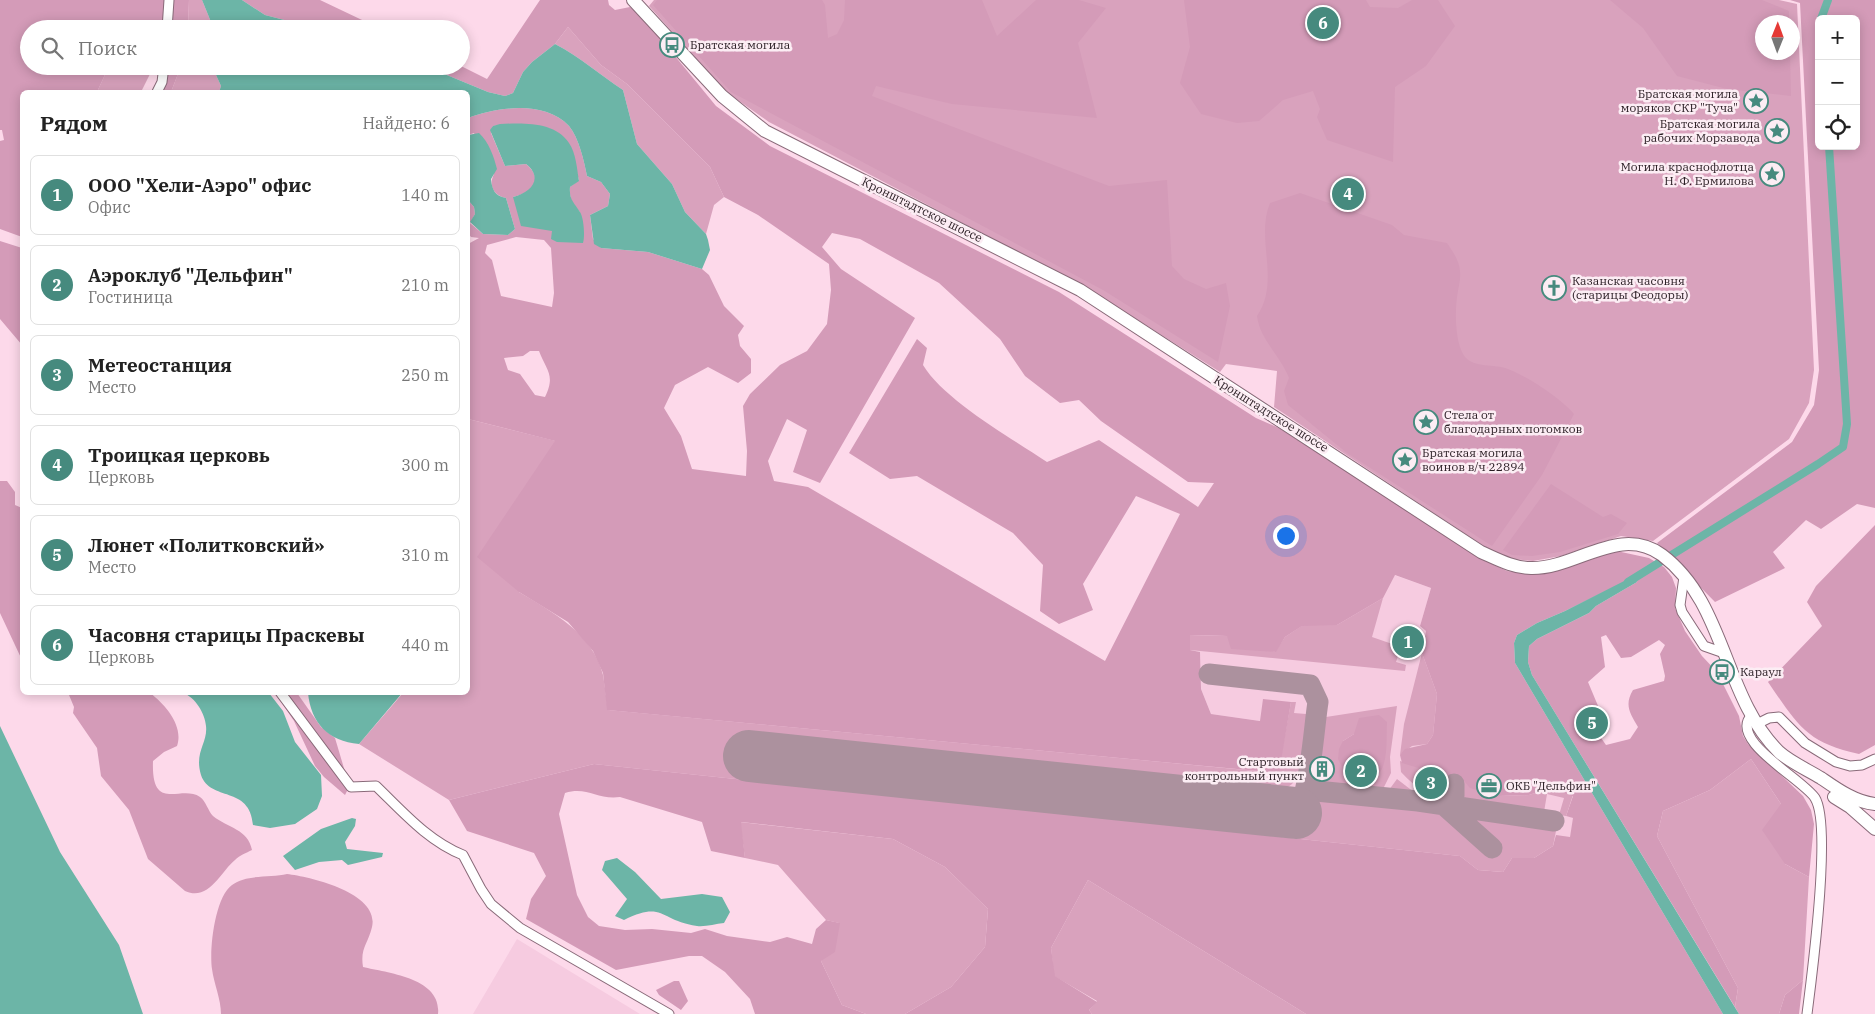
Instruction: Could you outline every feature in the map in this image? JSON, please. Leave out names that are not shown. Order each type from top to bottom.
[{"type":"street","points":[[168,20],[169,0]]},
{"type":"street","name":"Кронштадтское шоссе","points":[[633,0],[722,96],[765,131],[1080,290],[1481,552],[1505,563],[1532,568],[1556,564],[1616,544],[1632,544],[1649,548],[1662,555],[1684,577],[1700,600],[1741,695],[1755,719],[1780,752],[1808,780],[1866,804]]},
{"type":"street","points":[[158,90],[163,75]]},
{"type":"street","points":[[1684,577],[1680,605],[1682,612],[1704,646],[1724,653]]},
{"type":"street","points":[[282,695],[351,787],[376,786],[418,826],[447,849],[463,855],[481,890],[492,904],[520,928],[670,1014]]},
{"type":"street","points":[[1807,1014],[1821,852],[1820,812],[1815,798],[1807,789],[1772,762],[1755,743],[1746,726],[1746,720],[1779,717],[1805,743],[1836,762],[1850,766],[1862,765],[1875,759]]},
{"type":"street","points":[[1866,804],[1875,820]]},
{"type":"street","points":[[1866,804],[1875,829]]},
{"type":"shaded area","points":[[0,0],[166,0],[164,20],[20,20],[20,75],[105,75],[98,90],[20,90],[20,236],[0,229],[0,141],[4,140],[2,130],[0,130]]},
{"type":"shaded area","points":[[172,0],[189,0],[188,20],[170,20]]},
{"type":"shaded area","points":[[189,0],[202,0],[210,20],[188,20]]},
{"type":"shaded area","points":[[202,0],[242,0],[265,15],[284,20],[210,20]]},
{"type":"shaded area","points":[[242,0],[320,0],[362,20],[284,20],[265,15]]},
{"type":"shaded area","points":[[540,0],[608,0],[609,5],[615,10],[630,7],[647,22],[716,106],[770,146],[1059,292],[1256,418],[1279,428],[1492,564],[1507,571],[1522,573],[1612,550],[1649,558],[1664,567],[1672,577],[1676,588],[1675,608],[1685,631],[1702,656],[1717,672],[1739,716],[1743,736],[1748,744],[1803,796],[1811,810],[1814,824],[1809,877],[1785,864],[1762,830],[1781,804],[1751,759],[1710,790],[1663,811],[1657,836],[1738,988],[1735,1007],[1532,675],[1528,662],[1529,646],[1537,639],[1589,613],[1596,606],[1637,582],[1634,577],[1537,623],[1517,635],[1514,643],[1515,663],[1723,1014],[1306,1014],[1088,880],[1051,948],[1055,976],[1097,1002],[1089,1010],[1092,1014],[905,1014],[951,987],[985,947],[988,909],[945,867],[893,839],[741,822],[745,858],[711,851],[702,822],[620,797],[605,797],[580,791],[565,793],[559,814],[577,895],[588,917],[599,926],[625,930],[652,929],[691,933],[705,929],[727,936],[770,942],[787,937],[812,944],[816,929],[826,920],[840,923],[835,952],[821,961],[842,1005],[866,1014],[755,1014],[750,999],[725,972],[702,956],[689,956],[616,970],[526,919],[531,899],[546,876],[534,853],[467,831],[449,800],[594,764],[1460,856],[1478,870],[1503,872],[1512,858],[1534,858],[1553,846],[1556,835],[1570,837],[1573,818],[1566,816],[1573,796],[1550,788],[1529,795],[1499,796],[1499,780],[1483,778],[1480,791],[1470,788],[1465,782],[1402,763],[1400,755],[1405,749],[1427,744],[1433,735],[1437,694],[1422,653],[1426,631],[1420,626],[1431,588],[1395,575],[1383,598],[1337,625],[1302,626],[1285,637],[1276,652],[1231,649],[1227,636],[1190,635],[1190,650],[1200,652],[1201,689],[1211,714],[1260,721],[1263,699],[1291,702],[1279,773],[607,710],[603,673],[593,651],[568,622],[519,592],[477,557],[555,441],[470,420],[470,243],[479,238],[470,236],[470,223],[483,234],[508,235],[515,229],[506,198],[498,195],[493,190],[492,178],[494,174],[474,133],[470,134],[470,117],[493,111],[520,108],[547,112],[559,118],[569,126],[576,137],[587,176],[601,182],[610,194],[608,206],[590,215],[593,239],[601,248],[648,252],[702,269],[709,275],[724,306],[744,326],[738,335],[740,346],[751,359],[751,373],[738,383],[708,367],[675,385],[664,408],[681,436],[692,469],[746,476],[747,451],[743,406],[750,394],[780,365],[807,351],[827,324],[831,290],[829,264],[758,215],[724,197],[710,167],[627,84],[601,65],[568,27],[555,44],[532,62],[523,72],[513,93],[505,96],[488,92],[447,75],[470,75],[470,70],[487,79]],"holes":[[[515,124],[544,127],[554,131],[567,143],[572,153],[579,180],[570,187],[570,194],[573,203],[580,212],[513,197],[530,189],[534,185],[535,175],[526,164],[505,166],[491,133],[493,126]],[[832,233],[860,239],[939,283],[1000,339],[1025,376],[1060,403],[1079,400],[1101,421],[1188,482],[1214,483],[1198,507],[1099,440],[1047,462],[979,418],[946,392],[923,365],[927,348],[917,339],[849,453],[890,479],[917,476],[1013,533],[1043,565],[1040,611],[1059,624],[1093,610],[1083,584],[1136,496],[1180,514],[1105,661],[808,487],[774,481],[768,461],[787,419],[807,430],[793,472],[820,483],[915,318],[841,269],[822,247]],[[516,237],[544,240],[551,248],[554,293],[552,307],[501,296],[492,260],[485,253],[487,245]],[[530,351],[539,351],[549,373],[550,383],[545,397],[535,395],[520,374],[508,370],[504,358],[523,356]],[[1606,635],[1621,658],[1631,657],[1659,640],[1665,645],[1660,654],[1665,676],[1664,681],[1633,690],[1630,695],[1629,709],[1638,727],[1630,739],[1606,745],[1590,722],[1601,713],[1588,682],[1605,667],[1601,637]]]},
{"type":"shaded area","points":[[654,0],[1779,0],[1797,4],[1798,15],[1755,15],[1755,60],[1800,60],[1814,370],[1809,403],[1789,439],[1653,541],[1621,536],[1561,556],[1533,561],[1511,559],[1485,547],[1274,407],[1277,371],[1226,364],[1220,372],[1087,288],[769,122],[725,91],[649,6]]},
{"type":"shaded area","points":[[657,0],[822,0],[825,5],[828,38],[837,34],[844,20],[845,0],[982,0],[997,36],[1036,0],[1079,0],[1106,8],[1078,43],[1097,118],[952,104],[876,86],[872,96],[1109,186],[1167,180],[1172,266],[1184,279],[1206,289],[1226,283],[1230,306],[1218,362],[1103,290],[731,92],[653,5]]},
{"type":"shaded area","points":[[1184,0],[1366,0],[1370,7],[1398,8],[1412,0],[1438,0],[1455,26],[1426,66],[1395,87],[1393,162],[1327,140],[1317,117],[1320,109],[1313,91],[1283,100],[1259,121],[1237,123],[1201,114],[1180,83],[1190,47]]},
{"type":"shaded area","points":[[1610,0],[1762,0],[1789,11],[1789,15],[1755,15],[1755,60],[1790,60],[1791,96],[1727,89],[1677,76],[1643,28]]},
{"type":"shaded area","points":[[1790,0],[1875,0],[1875,508],[1857,504],[1821,529],[1806,520],[1773,552],[1785,568],[1715,602],[1657,543],[1792,442],[1814,405],[1819,370],[1800,3]]},
{"type":"shaded area","points":[[568,27],[601,65],[627,84],[710,167],[724,197],[714,205],[706,234],[685,212],[672,184],[637,144],[623,90],[555,44]]},
{"type":"shaded area","points":[[555,44],[623,90],[637,144],[672,184],[685,212],[706,234],[710,250],[702,269],[648,252],[601,248],[594,244],[590,215],[608,206],[610,194],[601,182],[587,176],[583,157],[573,131],[559,118],[547,112],[520,108],[493,111],[470,117],[470,90],[220,90],[221,86],[216,75],[447,75],[488,92],[505,96],[513,93],[523,72],[532,62]]},
{"type":"shaded area","points":[[105,75],[150,75],[142,90],[98,90]]},
{"type":"shaded area","points":[[164,75],[178,75],[172,90],[160,90]]},
{"type":"shaded area","points":[[178,75],[216,75],[221,86],[220,90],[172,90]]},
{"type":"shaded area","points":[[518,123],[547,127],[563,136],[569,143],[575,156],[579,181],[570,187],[570,195],[582,219],[583,243],[557,242],[551,239],[552,231],[521,226],[513,197],[530,188],[535,180],[534,174],[526,164],[505,166],[490,130],[493,126]]},
{"type":"shaded area","points":[[479,133],[493,155],[497,169],[491,179],[492,186],[499,196],[506,198],[515,229],[508,235],[483,234],[470,222],[475,214],[474,207],[470,202],[470,135]]},
{"type":"shaded area","points":[[1300,193],[1392,225],[1404,235],[1447,243],[1457,260],[1460,271],[1456,318],[1458,341],[1463,354],[1476,364],[1505,368],[1523,376],[1552,394],[1574,414],[1542,475],[1492,546],[1347,453],[1288,405],[1284,391],[1289,378],[1262,333],[1257,316],[1264,303],[1267,289],[1268,274],[1265,231],[1270,203]]},
{"type":"shaded area","points":[[470,202],[474,207],[475,214],[470,223]]},
{"type":"shaded area","points":[[0,241],[20,247],[20,343],[0,319]]},
{"type":"shaded area","points":[[470,420],[556,441],[519,592],[570,625],[590,647],[598,660],[603,675],[608,710],[1278,773],[1291,702],[1296,702],[1294,713],[1306,714],[1305,741],[1300,770],[1292,784],[1277,790],[739,735],[735,774],[1312,833],[1315,794],[1380,800],[1557,826],[1553,846],[1534,858],[1512,858],[1503,872],[1478,870],[1460,856],[594,764],[449,800],[359,744],[401,695],[470,695]]},
{"type":"shaded area","points":[[0,481],[7,481],[15,492],[15,505],[20,507],[20,656],[0,613]]},
{"type":"shaded area","points":[[1551,484],[1603,517],[1611,514],[1627,523],[1618,534],[1560,552],[1532,556],[1512,555],[1503,550]]},
{"type":"shaded area","points":[[1875,525],[1875,745],[1859,754],[1826,744],[1804,730],[1768,682],[1822,626],[1807,602],[1816,586]]},
{"type":"shaded area","points":[[1394,575],[1431,588],[1420,626],[1426,631],[1422,653],[1550,788],[1573,795],[1566,816],[1574,818],[1570,838],[1478,870],[1460,856],[594,764],[607,710],[1110,756],[1261,721],[1211,714],[1201,689],[1200,652],[1190,650]]},
{"type":"shaded area","points":[[1634,576],[1637,582],[1596,606],[1589,613],[1537,639],[1529,646],[1528,662],[1532,675],[1739,1014],[1723,1014],[1515,663],[1514,643],[1517,635],[1537,623]]},
{"type":"shaded area","points":[[1383,598],[1372,637],[1401,647],[1396,662],[1406,665],[1405,671],[1190,650],[1190,635],[1227,636],[1275,652],[1285,637],[1303,625],[1337,625]]},
{"type":"shaded area","points":[[1422,653],[1437,694],[1433,735],[1427,744],[1412,746],[1400,755],[1404,724]]},
{"type":"shaded area","points":[[69,695],[152,695],[162,703],[172,716],[178,731],[177,746],[164,752],[153,761],[157,787],[162,792],[169,794],[184,793],[200,797],[213,816],[242,833],[250,843],[252,850],[237,858],[208,889],[193,893],[185,891],[148,859],[129,810],[101,776],[97,748],[73,713],[74,707]]},
{"type":"shaded area","points":[[187,695],[271,695],[283,711],[295,742],[321,775],[322,796],[317,809],[295,824],[270,828],[253,825],[250,812],[245,804],[238,799],[212,789],[201,775],[199,767],[206,726],[201,711],[192,698]]},
{"type":"shaded area","points":[[276,695],[298,695],[321,727],[335,738],[346,775],[348,789],[345,795],[324,777],[315,766],[294,721]]},
{"type":"shaded area","points":[[308,695],[400,695],[359,744],[338,739],[323,729],[317,722]]},
{"type":"shaded area","points":[[1397,706],[1390,757],[1391,773],[1384,787],[1374,792],[1325,787],[1318,783],[1317,776],[1326,776],[1327,763],[1318,762],[1326,717]],"holes":[[[1354,734],[1372,775],[1367,766],[1355,765],[1355,773],[1343,741]]]},
{"type":"shaded area","points":[[1379,715],[1387,722],[1386,750],[1382,770],[1378,775],[1367,774],[1367,767],[1356,766],[1355,774],[1345,773],[1338,759],[1339,749],[1343,741],[1354,734],[1359,718]]},
{"type":"shaded area","points":[[0,726],[60,852],[119,945],[143,1014],[0,1014]]},
{"type":"shaded area","points":[[1751,759],[1781,804],[1785,864],[1809,877],[1803,980],[1785,995],[1779,1014],[1739,1014],[1735,1007],[1738,988],[1657,836],[1663,811],[1710,790]]},
{"type":"shaded area","points":[[1400,761],[1466,782],[1480,791],[1483,778],[1499,780],[1499,796],[1529,795],[1550,788],[1573,795],[1566,816],[1559,815],[1564,798],[1547,794],[1544,812],[1534,817],[1480,810],[1445,801],[1414,785],[1401,772]]},
{"type":"shaded area","points":[[1397,779],[1423,799],[1386,794]]},
{"type":"shaded area","points":[[352,818],[356,819],[355,826],[345,842],[347,849],[383,853],[382,857],[348,865],[342,860],[319,862],[295,870],[283,856],[321,829]]},
{"type":"shaded area","points":[[740,822],[893,839],[945,867],[988,909],[985,947],[951,987],[905,1014],[866,1014],[842,1005],[821,961],[839,923],[826,920],[778,865],[745,858]]},
{"type":"shaded area","points":[[617,858],[635,872],[661,899],[702,894],[722,897],[730,912],[724,923],[703,926],[685,923],[655,912],[637,914],[624,920],[615,916],[627,899],[602,870],[605,861]]},
{"type":"shaded area","points":[[287,874],[327,883],[355,896],[365,905],[372,915],[372,927],[363,950],[363,967],[399,975],[423,985],[431,992],[437,1002],[438,1014],[221,1014],[213,975],[211,949],[214,924],[221,900],[232,885],[244,879]]},
{"type":"shaded area","points":[[1088,880],[1306,1014],[1092,1014],[1089,1010],[1097,1001],[1054,976],[1051,948]]},
{"type":"shaded area","points":[[517,939],[640,1014],[473,1014]]},
{"type":"shaded area","points":[[1803,980],[1799,1014],[1779,1014],[1785,995]]},
{"type":"shaded area","points":[[674,981],[679,981],[688,1001],[681,1010],[659,995],[656,990]]},
{"type":"waterway","points":[[1822,15],[1828,0]]},
{"type":"waterway","points":[[1628,582],[1843,447],[1847,424],[1829,150]]},
{"type":"taxiway","points":[[1209,674],[1310,685],[1318,702],[1308,778],[1301,805],[1296,813]]},
{"type":"taxiway","points":[[1454,784],[1454,796],[1445,806],[1492,848]]},
{"type":"taxiway","points":[[1306,790],[1418,801],[1554,821]]},
{"type":"runway","points":[[749,756],[1296,813]]},
{"type":"place","name":"Часовня старицы Праскевы","points":[[1323,23]]},
{"type":"place","name":"Братская могила","points":[[672,45]]},
{"type":"place","name":"Братская могила моряков СКР \"Туча\"","points":[[1756,101]]},
{"type":"place","name":"Братская могила рабочих Морзавода","points":[[1777,131]]},
{"type":"place","name":"Могила краснофлотца Н. Ф. Ермилова","points":[[1772,174]]},
{"type":"place","name":"Троицкая церковь","points":[[1348,194]]},
{"type":"place","name":"Казанская часовня (старицы Феодоры)","points":[[1554,288]]},
{"type":"place","name":"Стела от благодарных потомков","points":[[1426,422]]},
{"type":"place","name":"Братская могила воинов в/ч 22894","points":[[1405,460]]},
{"type":"place","name":"ООО \"Хели-Аэро\" офис","points":[[1408,642]]},
{"type":"place","name":"Караул","points":[[1722,672]]},
{"type":"place","name":"Люнет «Политковский»","points":[[1592,723]]},
{"type":"place","name":"Стартовый контрольный пункт","points":[[1322,769]]},
{"type":"place","name":"Аэроклуб \"Дельфин\"","points":[[1361,771]]},
{"type":"place","name":"Метеостанция","points":[[1431,783]]},
{"type":"place","name":"ОКБ \"Дельфин\"","points":[[1489,786]]}]
